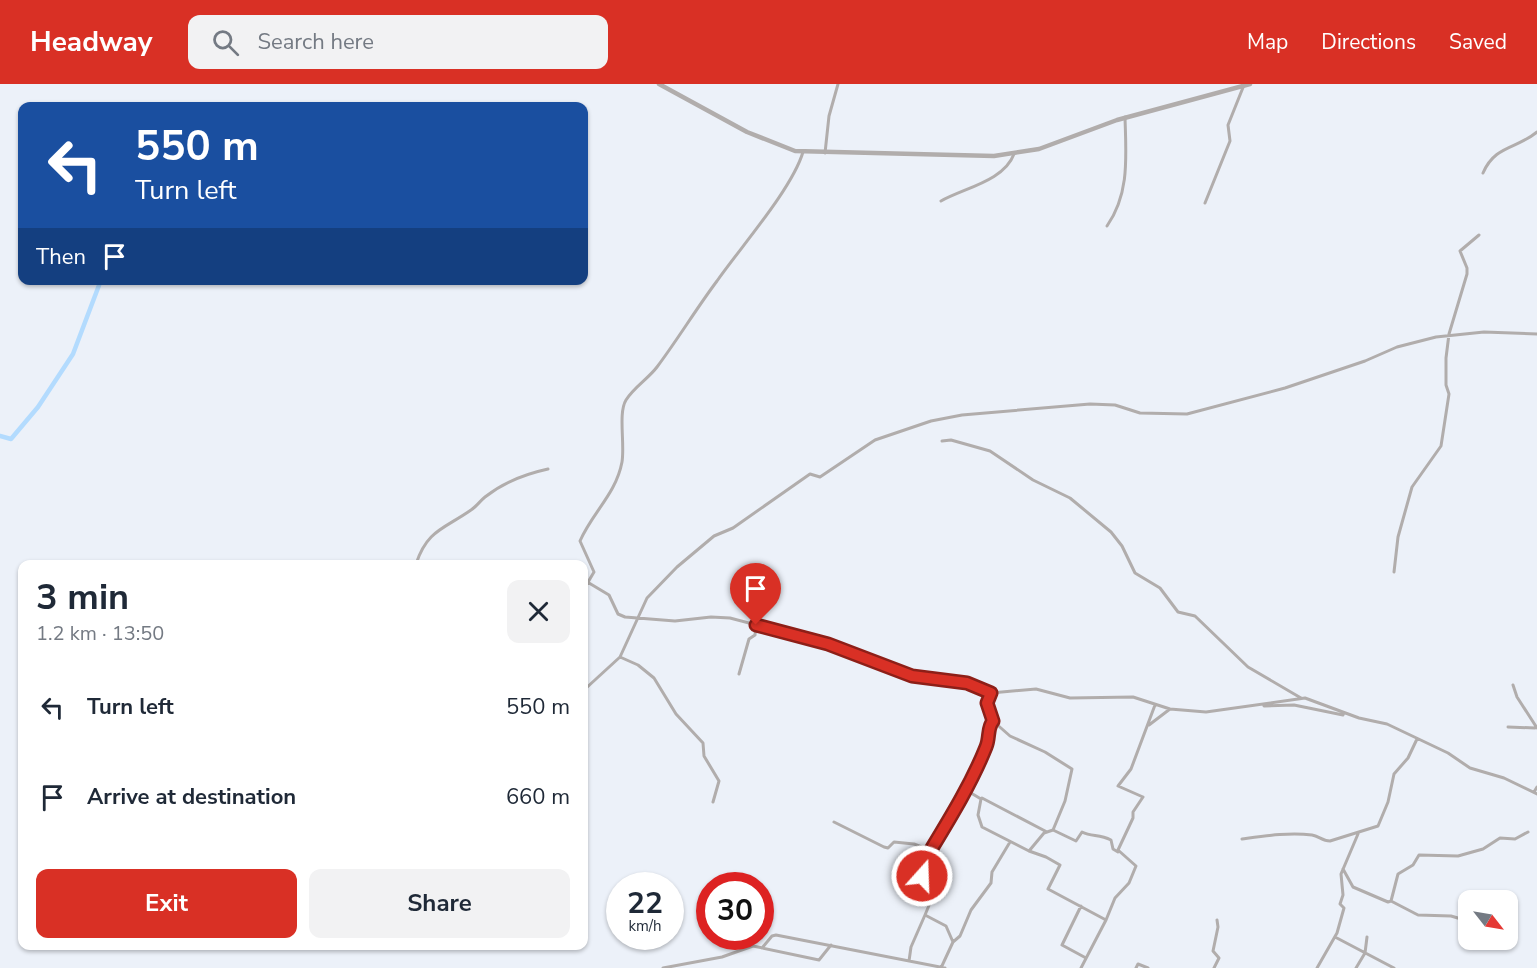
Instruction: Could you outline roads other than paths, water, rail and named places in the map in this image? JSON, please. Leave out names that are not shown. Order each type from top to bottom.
[{"type":"street","points":[[659,84],[747,132],[784,148],[825,154],[1014,154],[1039,149],[1125,117],[1247,85]]},
{"type":"street","points":[[825,154],[829,116],[838,84]]},
{"type":"street","points":[[1205,203],[1230,141],[1228,126],[1247,85]]},
{"type":"street","points":[[1107,226],[1124,194],[1127,157],[1125,117]]},
{"type":"street","points":[[1483,173],[1489,159],[1516,143],[1530,139],[1537,132]]},
{"type":"street","points":[[803,152],[781,192],[659,366],[627,398],[621,408],[624,443],[616,487],[589,521],[580,541],[594,572],[588,582],[609,595],[618,614],[675,621],[711,617],[730,618],[836,647],[912,676],[967,683],[991,693],[1036,689],[1070,698],[1133,697],[1170,709],[1220,712],[1301,698]]},
{"type":"street","points":[[941,201],[999,174],[1009,165],[1014,154]]},
{"type":"street","points":[[1394,572],[1398,537],[1412,487],[1441,446],[1449,394],[1446,358],[1449,334],[1467,274],[1460,251],[1479,235]]},
{"type":"street","points":[[588,686],[620,657],[647,598],[714,536],[733,528],[810,474],[820,477],[874,440],[891,433],[962,415],[1090,404],[1114,405],[1140,413],[1187,414],[1205,411],[1341,370],[1397,347],[1449,334],[1484,332],[1537,334]]},
{"type":"street","points":[[942,441],[951,440],[990,451],[1034,480],[1070,498],[1111,532],[1122,546],[1135,573],[1160,588],[1178,612],[1195,616],[1248,667],[1301,698],[1354,716]]},
{"type":"street","points":[[418,560],[426,540],[447,523],[472,510],[484,497],[509,481],[549,469]]},
{"type":"street","points":[[739,674],[749,639],[755,635],[756,625]]},
{"type":"street","points":[[620,657],[638,665],[654,678],[676,714],[703,742],[704,756],[719,781],[713,802]]},
{"type":"street","points":[[1513,685],[1517,697],[1537,728]]},
{"type":"street","points":[[991,693],[987,703],[993,721],[1010,736],[1045,752],[1072,769],[1065,801],[1053,830]]},
{"type":"street","points":[[1118,852],[1133,818],[1133,812],[1143,797],[1118,786],[1131,768],[1138,744],[1148,726],[1155,705]]},
{"type":"street","points":[[1253,706],[1294,705],[1387,724],[1448,753],[1470,768],[1504,778],[1536,793],[1537,787]]},
{"type":"street","points":[[1148,726],[1170,709]]},
{"type":"street","points":[[909,961],[910,947],[935,891],[923,882],[922,876],[932,859],[932,851],[986,748],[988,728],[993,721]]},
{"type":"street","points":[[1508,727],[1537,728]]},
{"type":"street","points":[[1242,839],[1302,834],[1315,835],[1323,841],[1330,841],[1358,834],[1382,821],[1394,774],[1408,758],[1417,739]]},
{"type":"street","points":[[966,790],[1047,832]]},
{"type":"street","points":[[980,797],[979,824],[1059,864],[1048,889],[1106,920]]},
{"type":"street","points":[[834,822],[884,847],[888,848],[894,842],[909,842],[932,851]]},
{"type":"street","points":[[1029,851],[1047,832],[1053,830],[1076,841],[1082,832],[1089,835],[1097,833],[1111,840],[1113,849],[1137,866],[1129,883],[1115,898],[1081,968]]},
{"type":"street","points":[[1391,901],[1398,874],[1413,865],[1419,855],[1458,856],[1483,849],[1500,838],[1515,839],[1528,832]]},
{"type":"street","points":[[1317,968],[1335,937],[1344,908],[1340,904],[1343,893],[1343,869],[1358,834]]},
{"type":"street","points":[[774,935],[942,967],[953,942],[960,936],[971,910],[991,883],[992,872],[1011,842]]},
{"type":"street","points":[[1343,869],[1353,887],[1391,901],[1422,916],[1458,918]]},
{"type":"street","points":[[1080,906],[1062,945],[1086,958]]},
{"type":"street","points":[[925,915],[946,926],[953,942]]},
{"type":"street","points":[[1214,968],[1219,958],[1214,951],[1217,920]]},
{"type":"street","points":[[1335,937],[1394,968]]},
{"type":"street","points":[[1356,968],[1365,953],[1367,937]]},
{"type":"street","points":[[769,950],[798,958],[819,960],[831,945]]},
{"type":"street","points":[[663,968],[722,957],[740,950]]},
{"type":"street","points":[[1136,968],[1138,964],[1148,968]]},
{"type":"waterway","points":[[0,436],[11,439],[38,407],[73,354],[99,285]]}]
